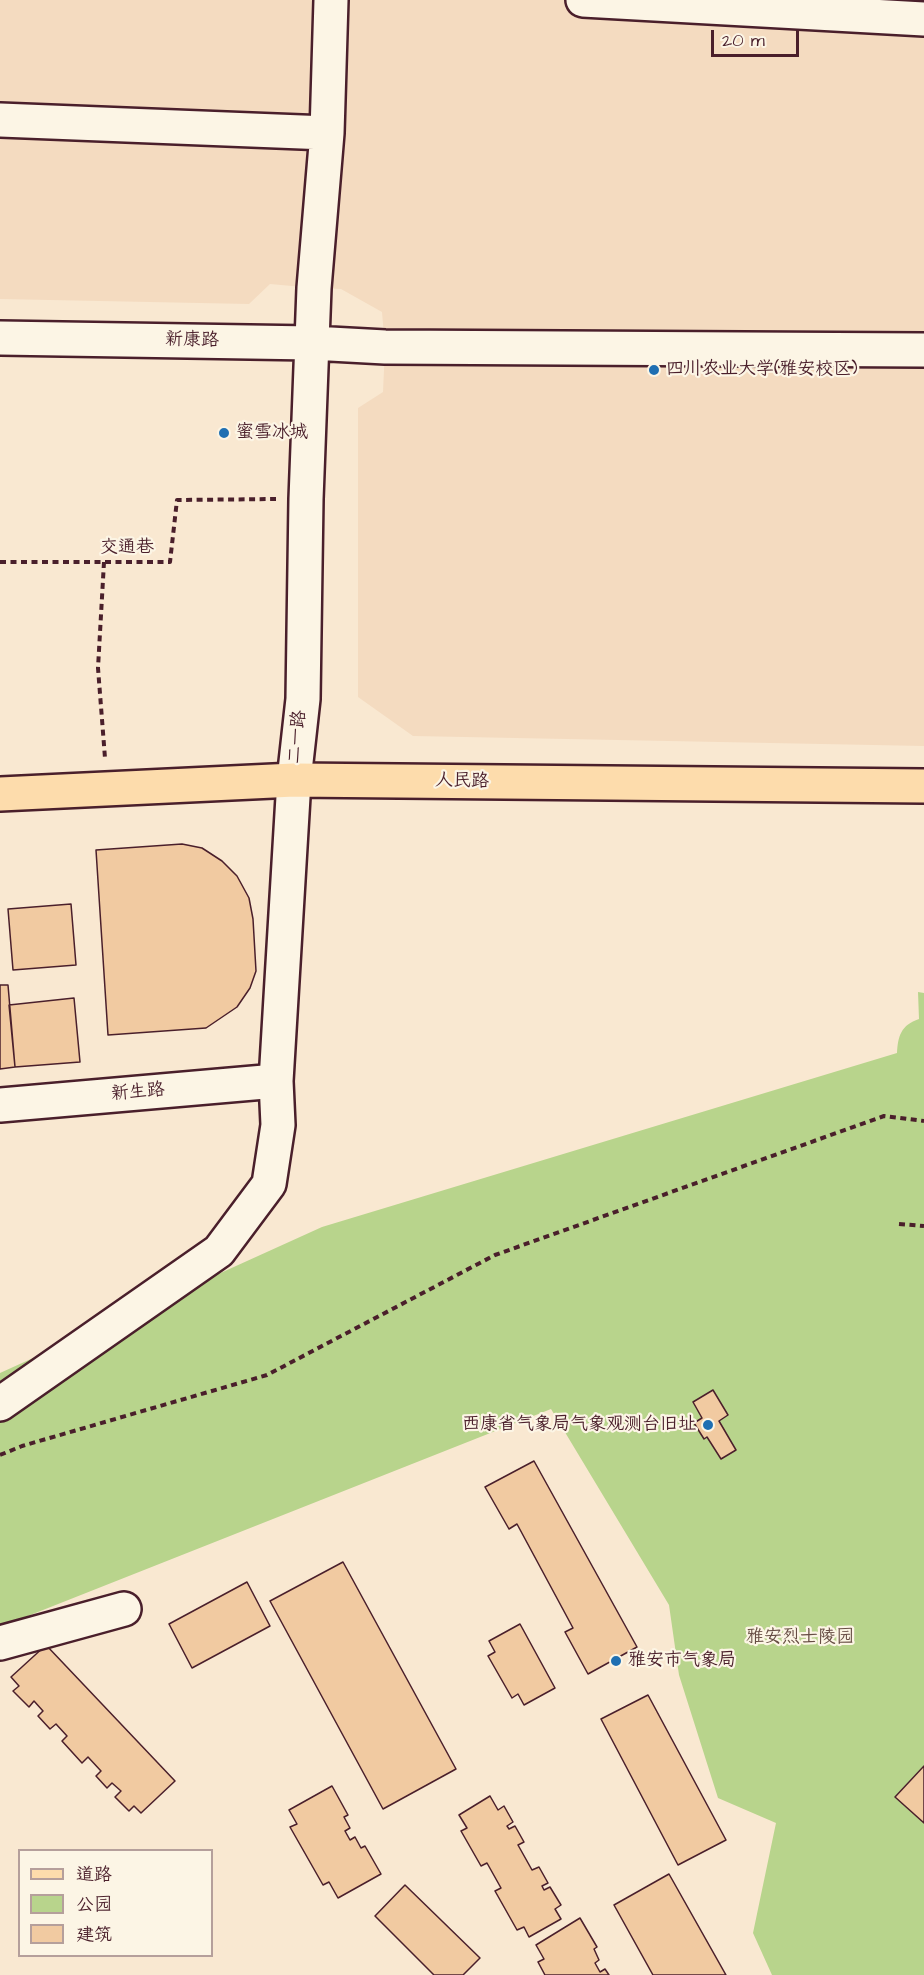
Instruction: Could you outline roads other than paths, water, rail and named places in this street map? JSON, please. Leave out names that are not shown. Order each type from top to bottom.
[{"type":"main road","name":"人民路","points":[[0,795],[294,780],[924,786]]},
{"type":"street","name":"二一路","points":[[0,1404],[219,1251],[269,1184],[279,1125],[276,1081],[294,780],[303,699],[306,499],[314,288],[327,132],[331,0]]},
{"type":"street","points":[[583,0],[924,20]]},
{"type":"street","points":[[0,120],[327,132]]},
{"type":"street","name":"新康路","points":[[0,338],[385,346],[924,350]]},
{"type":"street","name":"新生路","points":[[0,1106],[276,1081]]},
{"type":"street","points":[[0,1643],[124,1609]]},
{"type":"place","name":"四川农业大学(雅安校区)","points":[[654,370]]},
{"type":"place","name":"蜜雪冰城","points":[[224,433]]},
{"type":"place","name":"西康省气象局气象观测台旧址","points":[[708,1425]]},
{"type":"place","name":"雅安市气象局","points":[[616,1661]]},
{"type":"park label","name":"雅安烈士陵园","points":[[800,1638]]}]
